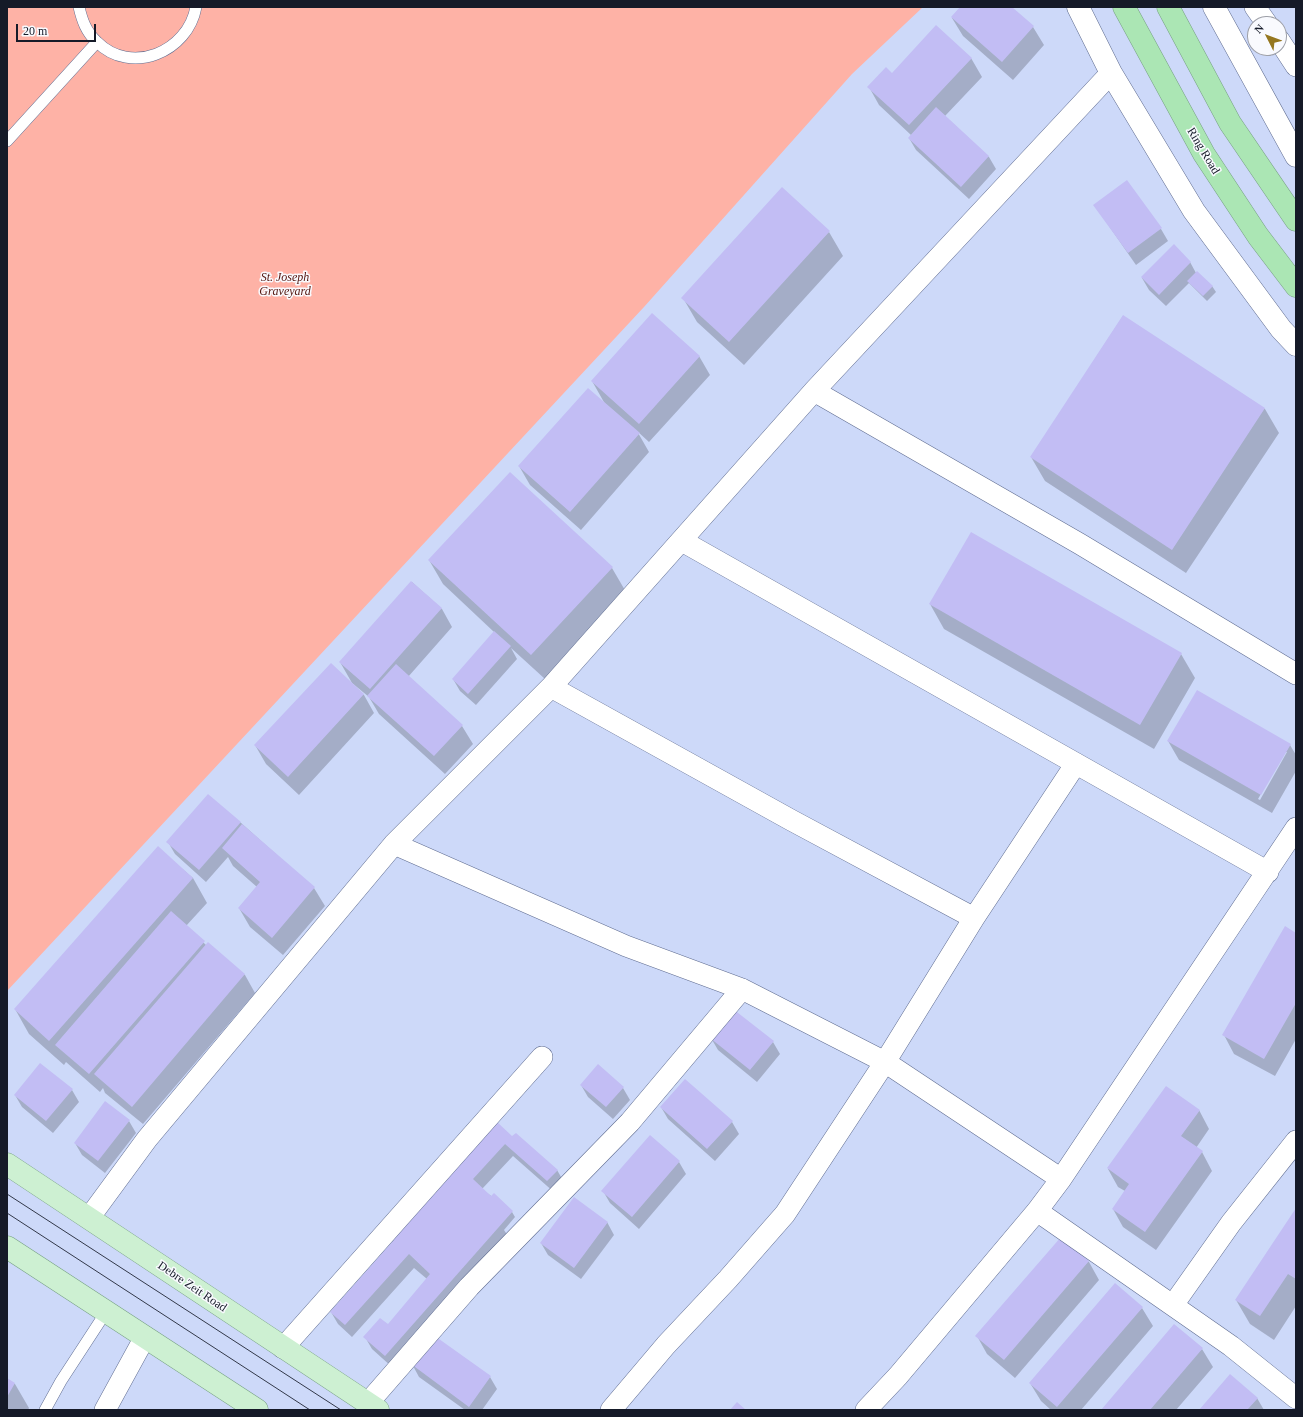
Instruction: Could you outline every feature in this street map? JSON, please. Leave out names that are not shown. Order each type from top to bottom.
[{"type":"highway","name":"Ring Road","points":[[1124,7],[1204,154],[1258,236],[1296,286]]},
{"type":"highway","points":[[1168,7],[1230,123],[1296,220]]},
{"type":"main road","name":"Debre Zeit Road","points":[[7,1164],[373,1407]]},
{"type":"main road","points":[[7,1247],[257,1410]]},
{"type":"street","points":[[1078,7],[1111,73],[1194,211],[1281,329],[1296,345]]},
{"type":"street","points":[[1214,7],[1296,156]]},
{"type":"street","points":[[1255,7],[1261,16]]},
{"type":"street","points":[[1287,52],[1296,66]]},
{"type":"street","points":[[89,1218],[147,1139],[394,844],[550,687],[814,391],[1111,73]]},
{"type":"street","points":[[814,391],[1080,544],[1296,674]]},
{"type":"street","points":[[682,540],[1268,872]]},
{"type":"street","points":[[550,687],[790,820],[974,918]]},
{"type":"street","points":[[611,1410],[666,1345],[728,1279],[785,1214],[885,1062],[974,918],[1076,764]]},
{"type":"street","points":[[866,1410],[898,1376],[1037,1211],[1061,1179],[1268,872],[1296,828]]},
{"type":"street","points":[[394,844],[626,946],[742,989],[885,1062],[1061,1179]]},
{"type":"street","points":[[373,1407],[469,1287],[630,1122],[742,989]]},
{"type":"street","points":[[283,1348],[542,1057]]},
{"type":"street","points":[[1173,1305],[1231,1223],[1296,1141]]},
{"type":"street","points":[[1037,1211],[1231,1346],[1296,1398]]},
{"type":"street","points":[[105,1410],[145,1337]]},
{"type":"lane","points":[[79,7],[83,23],[97,42],[116,55],[139,58],[162,53],[181,39],[194,19],[196,7]]},
{"type":"lane","points":[[7,141],[97,42]]},
{"type":"lane","points":[[45,1410],[61,1381],[106,1312]]},
{"type":"green space","name":"St. Joseph Graveyard","points":[[7,7],[923,7],[852,74],[644,307],[7,991]]},
{"type":"building","points":[[960,7],[1012,7],[1034,26],[1002,62],[951,17]]},
{"type":"building","points":[[936,25],[972,58],[909,125],[867,87],[886,67],[892,73]]},
{"type":"building","points":[[936,107],[989,156],[961,187],[908,138]]},
{"type":"building","points":[[1127,180],[1162,228],[1128,253],[1093,205]]},
{"type":"building","points":[[782,187],[830,231],[729,342],[681,298]]},
{"type":"building","points":[[1174,244],[1191,262],[1159,295],[1141,277]]},
{"type":"building","points":[[1197,271],[1213,286],[1203,296],[1187,281]]},
{"type":"building","points":[[652,313],[700,356],[639,424],[591,381]]},
{"type":"building","points":[[1123,315],[1265,408],[1172,550],[1030,457]]},
{"type":"building","points":[[588,388],[640,433],[570,512],[518,466]]},
{"type":"building","points":[[510,472],[613,567],[531,655],[428,560]]},
{"type":"building","points":[[971,532],[1182,653],[1140,725],[929,604]]},
{"type":"building","points":[[411,581],[442,608],[370,689],[339,662]]},
{"type":"building","points":[[494,631],[511,646],[468,694],[452,679]]},
{"type":"building","points":[[331,663],[364,694],[288,777],[254,745]]},
{"type":"building","points":[[396,664],[463,725],[434,756],[367,696]]},
{"type":"building","points":[[1197,690],[1291,744],[1261,795],[1167,741]]},
{"type":"building","points":[[208,794],[241,822],[199,870],[166,842]]},
{"type":"building","points":[[242,824],[315,887],[272,938],[238,908],[260,882],[222,848]]},
{"type":"building","points":[[158,846],[193,878],[49,1041],[14,1009]]},
{"type":"building","points":[[171,911],[205,941],[89,1074],[55,1045]]},
{"type":"building","points":[[1285,926],[1296,933],[1296,1003],[1264,1059],[1222,1035]]},
{"type":"building","points":[[208,942],[245,974],[132,1107],[94,1074]]},
{"type":"building","points":[[733,1009],[774,1041],[750,1070],[710,1038]]},
{"type":"building","points":[[40,1063],[73,1089],[46,1121],[14,1095]]},
{"type":"building","points":[[598,1064],[624,1087],[606,1107],[580,1085]]},
{"type":"building","points":[[685,1079],[733,1121],[707,1149],[660,1107]]},
{"type":"building","points":[[1166,1086],[1200,1110],[1181,1136],[1203,1151],[1145,1232],[1112,1209],[1129,1184],[1107,1168]]},
{"type":"building","points":[[105,1101],[130,1120],[98,1161],[74,1143]]},
{"type":"building","points":[[496,1121],[512,1136],[516,1133],[558,1170],[547,1181],[505,1144],[473,1179],[491,1196],[494,1193],[513,1211],[385,1356],[363,1337],[380,1318],[388,1324],[430,1274],[409,1254],[345,1325],[330,1312],[394,1240],[389,1237]]},
{"type":"building","points":[[650,1135],[680,1161],[632,1217],[601,1191]]},
{"type":"building","points":[[574,1197],[608,1222],[574,1268],[540,1243]]},
{"type":"building","points":[[1296,1208],[1296,1279],[1288,1274],[1260,1316],[1235,1300]]},
{"type":"building","points":[[1061,1237],[1089,1261],[1004,1360],[975,1336]]},
{"type":"building","points":[[1115,1283],[1143,1307],[1057,1407],[1029,1383]]},
{"type":"building","points":[[1174,1324],[1203,1348],[1150,1410],[1101,1410]]},
{"type":"building","points":[[432,1334],[491,1376],[469,1407],[411,1364]]},
{"type":"building","points":[[1230,1374],[1258,1398],[1247,1410],[1199,1410]]},
{"type":"building","points":[[7,1378],[15,1383],[7,1397]]},
{"type":"building","points":[[737,1402],[746,1410],[730,1410]]},
{"type":"tram line","points":[[7,1194],[341,1410]]},
{"type":"tram line","points":[[7,1213],[310,1410]]}]
